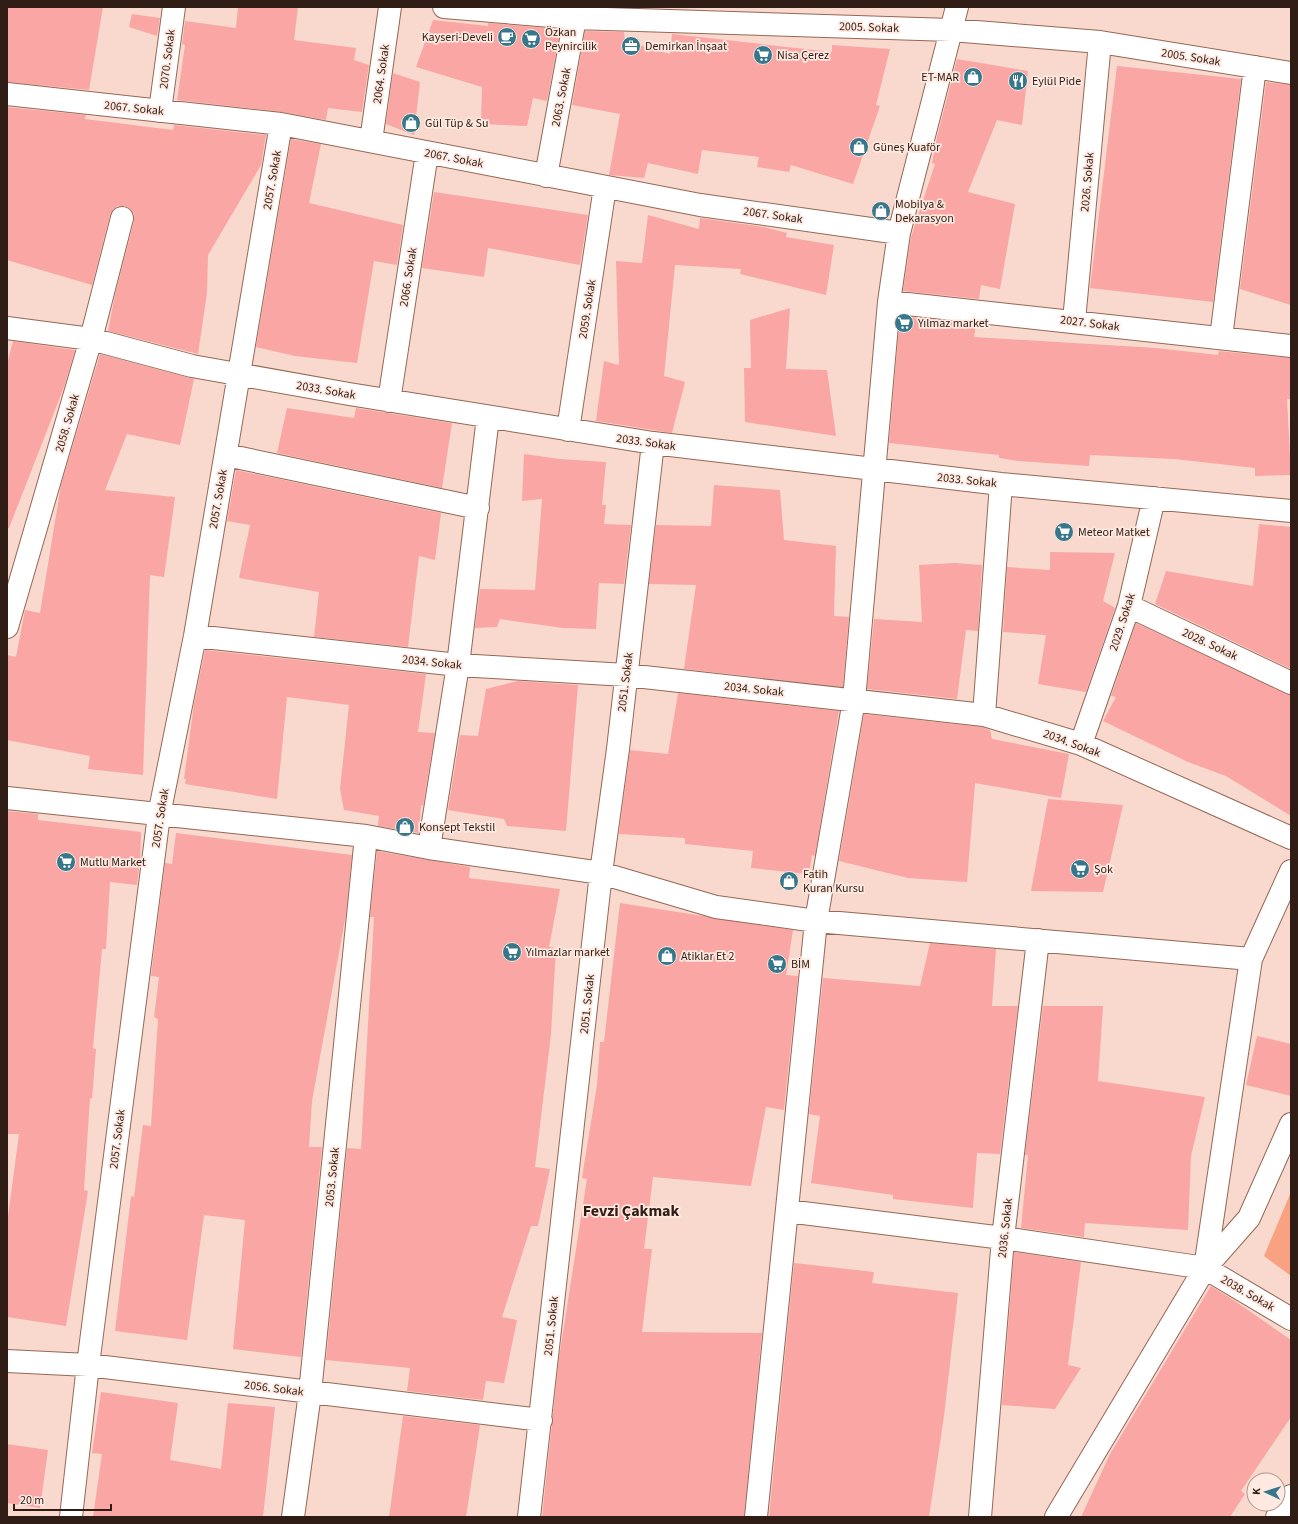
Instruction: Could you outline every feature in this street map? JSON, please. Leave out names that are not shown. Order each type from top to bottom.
[{"type":"street","name":"2070. Sokak","points":[[160,111],[174,7]]},
{"type":"street","name":"2064. Sokak","points":[[371,141],[390,7]]},
{"type":"street","name":"2005. Sokak","points":[[444,7],[575,18],[757,15],[951,30],[1100,42],[1291,73]]},
{"type":"street","points":[[756,1517],[816,920],[854,700],[890,302],[899,233],[957,7]]},
{"type":"street","name":"2063. Sokak","points":[[546,176],[575,18]]},
{"type":"street","name":"2026. Sokak","points":[[1074,321],[1100,42]]},
{"type":"street","points":[[1221,338],[1254,67]]},
{"type":"street","name":"2067. Sokak","points":[[7,94],[281,124],[700,205],[899,233]]},
{"type":"street","name":"2057. Sokak","points":[[71,1517],[88,1365],[160,815],[195,636],[281,124]]},
{"type":"street","name":"2066. Sokak","points":[[389,401],[427,152]]},
{"type":"street","name":"2059. Sokak","points":[[568,430],[605,187]]},
{"type":"street","name":"2058. Sokak","points":[[7,627],[91,339],[122,218]]},
{"type":"street","name":"2027. Sokak","points":[[890,302],[1291,346]]},
{"type":"street","name":"2033. Sokak","points":[[7,328],[91,339],[192,366],[488,418],[653,443],[1001,484],[1291,511]]},
{"type":"street","points":[[429,848],[458,665],[488,418]]},
{"type":"street","name":"2051. Sokak","points":[[529,1517],[601,873],[653,443]]},
{"type":"street","points":[[226,455],[478,508]]},
{"type":"street","points":[[984,714],[1001,484]]},
{"type":"street","name":"2029. Sokak","points":[[1081,744],[1129,606],[1154,498]]},
{"type":"street","name":"2028. Sokak","points":[[1129,606],[1291,683]]},
{"type":"street","name":"2034. Sokak","points":[[195,636],[458,665],[626,675],[984,714],[1081,744],[1291,838]]},
{"type":"street","points":[[7,798],[366,836],[429,848],[601,873],[716,907],[816,920],[1250,959]]},
{"type":"street","name":"2053. Sokak","points":[[293,1517],[310,1393],[366,836]]},
{"type":"street","points":[[1205,1268],[1250,959],[1291,871]]},
{"type":"street","name":"2036. Sokak","points":[[980,1517],[1004,1238],[1038,940]]},
{"type":"street","points":[[1056,1517],[1205,1268],[1249,1218],[1291,1124]]},
{"type":"street","points":[[787,1211],[1004,1238],[1205,1268]]},
{"type":"street","name":"2038. Sokak","points":[[1205,1268],[1291,1318]]},
{"type":"street","name":"2056. Sokak","points":[[7,1362],[88,1365],[541,1420]]},
{"type":"street","points":[[1277,1517],[1291,1496]]},
{"type":"shaded area","points":[[1291,1192],[1291,1276],[1264,1256]]},
{"type":"building","points":[[7,7],[103,7],[89,90],[7,82]]},
{"type":"building","points":[[238,7],[298,7],[294,40],[356,48],[354,60],[369,65],[362,112],[328,108],[326,120],[282,112],[177,100],[185,45],[182,44],[185,21],[236,28]]},
{"type":"building","points":[[132,14],[160,18],[157,36],[129,27]]},
{"type":"building","points":[[433,20],[488,26],[488,23],[548,28],[547,31],[560,31],[547,101],[533,98],[527,126],[481,124],[482,87],[416,67]]},
{"type":"building","points":[[585,31],[624,32],[625,41],[670,54],[672,34],[832,52],[832,45],[890,49],[876,105],[880,106],[853,184],[791,165],[789,172],[757,167],[759,157],[702,150],[698,174],[648,163],[644,178],[609,175],[620,114],[572,105]]},
{"type":"building","points":[[957,59],[1028,71],[1022,125],[997,120],[968,192],[1015,204],[1000,289],[981,285],[979,299],[903,291],[911,237],[935,164],[932,163],[937,137]]},
{"type":"building","points":[[1117,66],[1241,79],[1213,302],[1090,288]]},
{"type":"building","points":[[393,73],[420,82],[414,135],[386,124]]},
{"type":"building","points":[[1266,82],[1291,85],[1291,305],[1240,289]]},
{"type":"building","points":[[7,107],[86,115],[85,119],[173,130],[174,125],[266,135],[261,165],[208,255],[207,293],[198,354],[108,331],[115,295],[134,221],[134,214],[125,206],[118,206],[110,215],[92,285],[7,260]]},
{"type":"building","points":[[291,139],[321,144],[309,203],[403,225],[397,265],[374,261],[357,363],[295,356],[256,347]]},
{"type":"building","points":[[434,192],[588,215],[580,265],[488,248],[484,277],[422,268]]},
{"type":"building","points":[[648,215],[699,229],[700,218],[764,227],[787,233],[786,237],[834,245],[826,295],[740,274],[741,269],[675,265],[664,376],[685,382],[672,433],[596,421],[604,361],[619,365],[616,261],[642,263]]},
{"type":"building","points":[[790,308],[786,369],[827,370],[836,436],[745,422],[744,368],[751,368],[750,320]]},
{"type":"building","points":[[900,316],[976,324],[974,337],[1156,348],[1218,355],[1219,351],[1291,358],[1291,399],[1287,399],[1291,475],[1255,476],[1255,468],[1174,459],[1090,455],[1089,466],[1018,461],[999,458],[999,455],[889,443]]},
{"type":"building","points":[[13,341],[75,350],[64,387],[9,528],[7,528],[7,364]]},
{"type":"building","points":[[100,354],[194,379],[180,445],[127,434],[105,490],[175,497],[164,577],[150,575],[143,775],[88,769],[90,756],[7,740],[7,655],[16,657],[25,610],[40,613],[61,485]]},
{"type":"building","points":[[287,408],[354,418],[356,408],[452,423],[442,488],[277,453]]},
{"type":"building","points":[[524,454],[560,459],[606,462],[602,505],[606,505],[604,524],[631,525],[624,584],[599,583],[596,629],[563,628],[500,619],[497,627],[475,628],[480,589],[535,590],[542,499],[522,501]]},
{"type":"building","points":[[236,470],[441,513],[435,560],[419,556],[408,647],[314,637],[319,592],[239,578],[250,525],[227,521]]},
{"type":"building","points":[[714,485],[780,490],[784,540],[836,546],[834,616],[849,617],[843,687],[684,669],[696,585],[649,584],[656,525],[711,526]]},
{"type":"building","points":[[1259,524],[1291,527],[1291,669],[1155,604],[1166,571],[1253,586]]},
{"type":"building","points":[[1050,552],[1115,553],[1103,601],[1115,608],[1086,692],[1038,684],[1046,635],[1003,632],[1007,567],[1050,570]]},
{"type":"building","points":[[955,563],[982,565],[978,631],[966,630],[957,699],[867,689],[874,619],[922,622],[919,565]]},
{"type":"building","points":[[1136,623],[1291,695],[1291,816],[1226,776],[1188,762],[1103,721],[1116,697],[1111,696]]},
{"type":"building","points":[[205,650],[426,674],[418,732],[435,733],[423,806],[421,805],[419,833],[378,826],[379,816],[344,810],[340,789],[349,705],[287,697],[277,799],[185,784],[186,779],[184,779],[194,704]]},
{"type":"building","points":[[518,681],[578,685],[566,831],[507,826],[504,819],[448,810],[460,735],[478,736],[486,689]]},
{"type":"building","points":[[678,693],[839,711],[815,856],[812,855],[809,874],[751,868],[753,851],[685,844],[685,838],[619,834],[630,750],[668,754]]},
{"type":"building","points":[[864,714],[982,727],[990,730],[992,739],[1069,754],[1061,798],[975,783],[967,882],[908,878],[839,861]]},
{"type":"building","points":[[1048,799],[1123,805],[1103,892],[1031,891]]},
{"type":"building","points":[[7,811],[38,814],[38,820],[141,832],[137,885],[110,882],[106,949],[102,949],[93,1048],[96,1049],[92,1099],[90,1098],[84,1190],[88,1191],[66,1326],[7,1317],[7,1224],[19,1134],[7,1134]]},
{"type":"building","points":[[176,833],[352,855],[346,914],[312,1101],[309,1147],[322,1147],[301,1357],[233,1349],[245,1220],[204,1215],[187,1340],[115,1331],[131,1196],[134,1197],[143,1125],[151,1126],[158,1019],[154,1017],[159,977],[151,976],[165,863],[172,864]]},
{"type":"building","points":[[377,851],[470,867],[469,878],[560,889],[549,947],[556,948],[551,1034],[535,1167],[550,1169],[538,1226],[531,1226],[502,1317],[517,1320],[504,1383],[486,1381],[483,1400],[407,1391],[410,1368],[326,1360],[347,1148],[361,1149],[374,917],[370,917]]},
{"type":"building","points":[[620,903],[793,930],[786,975],[798,976],[784,1110],[766,1107],[751,1186],[653,1177],[644,1249],[652,1249],[642,1332],[762,1333],[744,1517],[542,1517],[559,1358],[587,1179],[582,1178],[597,1085],[600,1042],[604,1042]]},
{"type":"building","points":[[930,943],[996,949],[992,1006],[1018,1006],[1000,1154],[977,1153],[973,1208],[893,1199],[893,1195],[811,1183],[820,1116],[809,1114],[823,978],[920,986]]},
{"type":"building","points":[[1043,1006],[1103,1006],[1098,1081],[1205,1097],[1191,1156],[1188,1230],[1085,1223],[1084,1237],[1021,1228],[1028,1155],[1025,1155]]},
{"type":"building","points":[[1257,1036],[1291,1044],[1291,1096],[1246,1085]]},
{"type":"building","points":[[1014,1252],[1081,1262],[1068,1365],[1081,1368],[1055,1409],[1002,1405]]},
{"type":"building","points":[[794,1263],[874,1272],[872,1283],[958,1293],[944,1416],[929,1517],[769,1517]]},
{"type":"building","points":[[1211,1286],[1291,1340],[1291,1417],[1254,1472],[1246,1472],[1246,1484],[1241,1491],[1245,1494],[1230,1517],[1081,1517],[1110,1454]]},
{"type":"building","points":[[101,1392],[178,1403],[170,1460],[221,1469],[228,1403],[275,1407],[263,1517],[93,1517],[102,1454],[92,1453]]},
{"type":"building","points":[[403,1416],[480,1425],[466,1517],[389,1517]]},
{"type":"building","points":[[7,1444],[48,1450],[40,1508],[7,1503]]},
{"type":"place","name":"Kayseri-Develi","points":[[507,37]]},
{"type":"place","name":"Özkan Peynircilik","points":[[531,39]]},
{"type":"place","name":"Demirkan İnşaat","points":[[631,46]]},
{"type":"place","name":"Nisa Çerez","points":[[763,55]]},
{"type":"place","name":"ET-MAR","points":[[973,77]]},
{"type":"place","name":"Eylül Pide","points":[[1018,81]]},
{"type":"place","name":"Gül Tüp & Su","points":[[411,123]]},
{"type":"place","name":"Güneş Kuaför","points":[[859,147]]},
{"type":"place","name":"Mobilya & Dekarasyon","points":[[881,211]]},
{"type":"place","name":"Yılmaz market","points":[[904,323]]},
{"type":"place","name":"Meteor Matket","points":[[1064,532]]},
{"type":"place","name":"Konsept Tekstil","points":[[405,827]]},
{"type":"place","name":"Mutlu Market","points":[[66,862]]},
{"type":"place","name":"Şok","points":[[1080,869]]},
{"type":"place","name":"Fatih Kuran Kursu","points":[[789,881]]},
{"type":"place","name":"Yılmazlar market","points":[[512,952]]},
{"type":"place","name":"Atiklar Et 2","points":[[667,956]]},
{"type":"place","name":"BİM","points":[[777,964]]},
{"type":"district","name":"Fevzi Çakmak","points":[[631,1210]]}]
